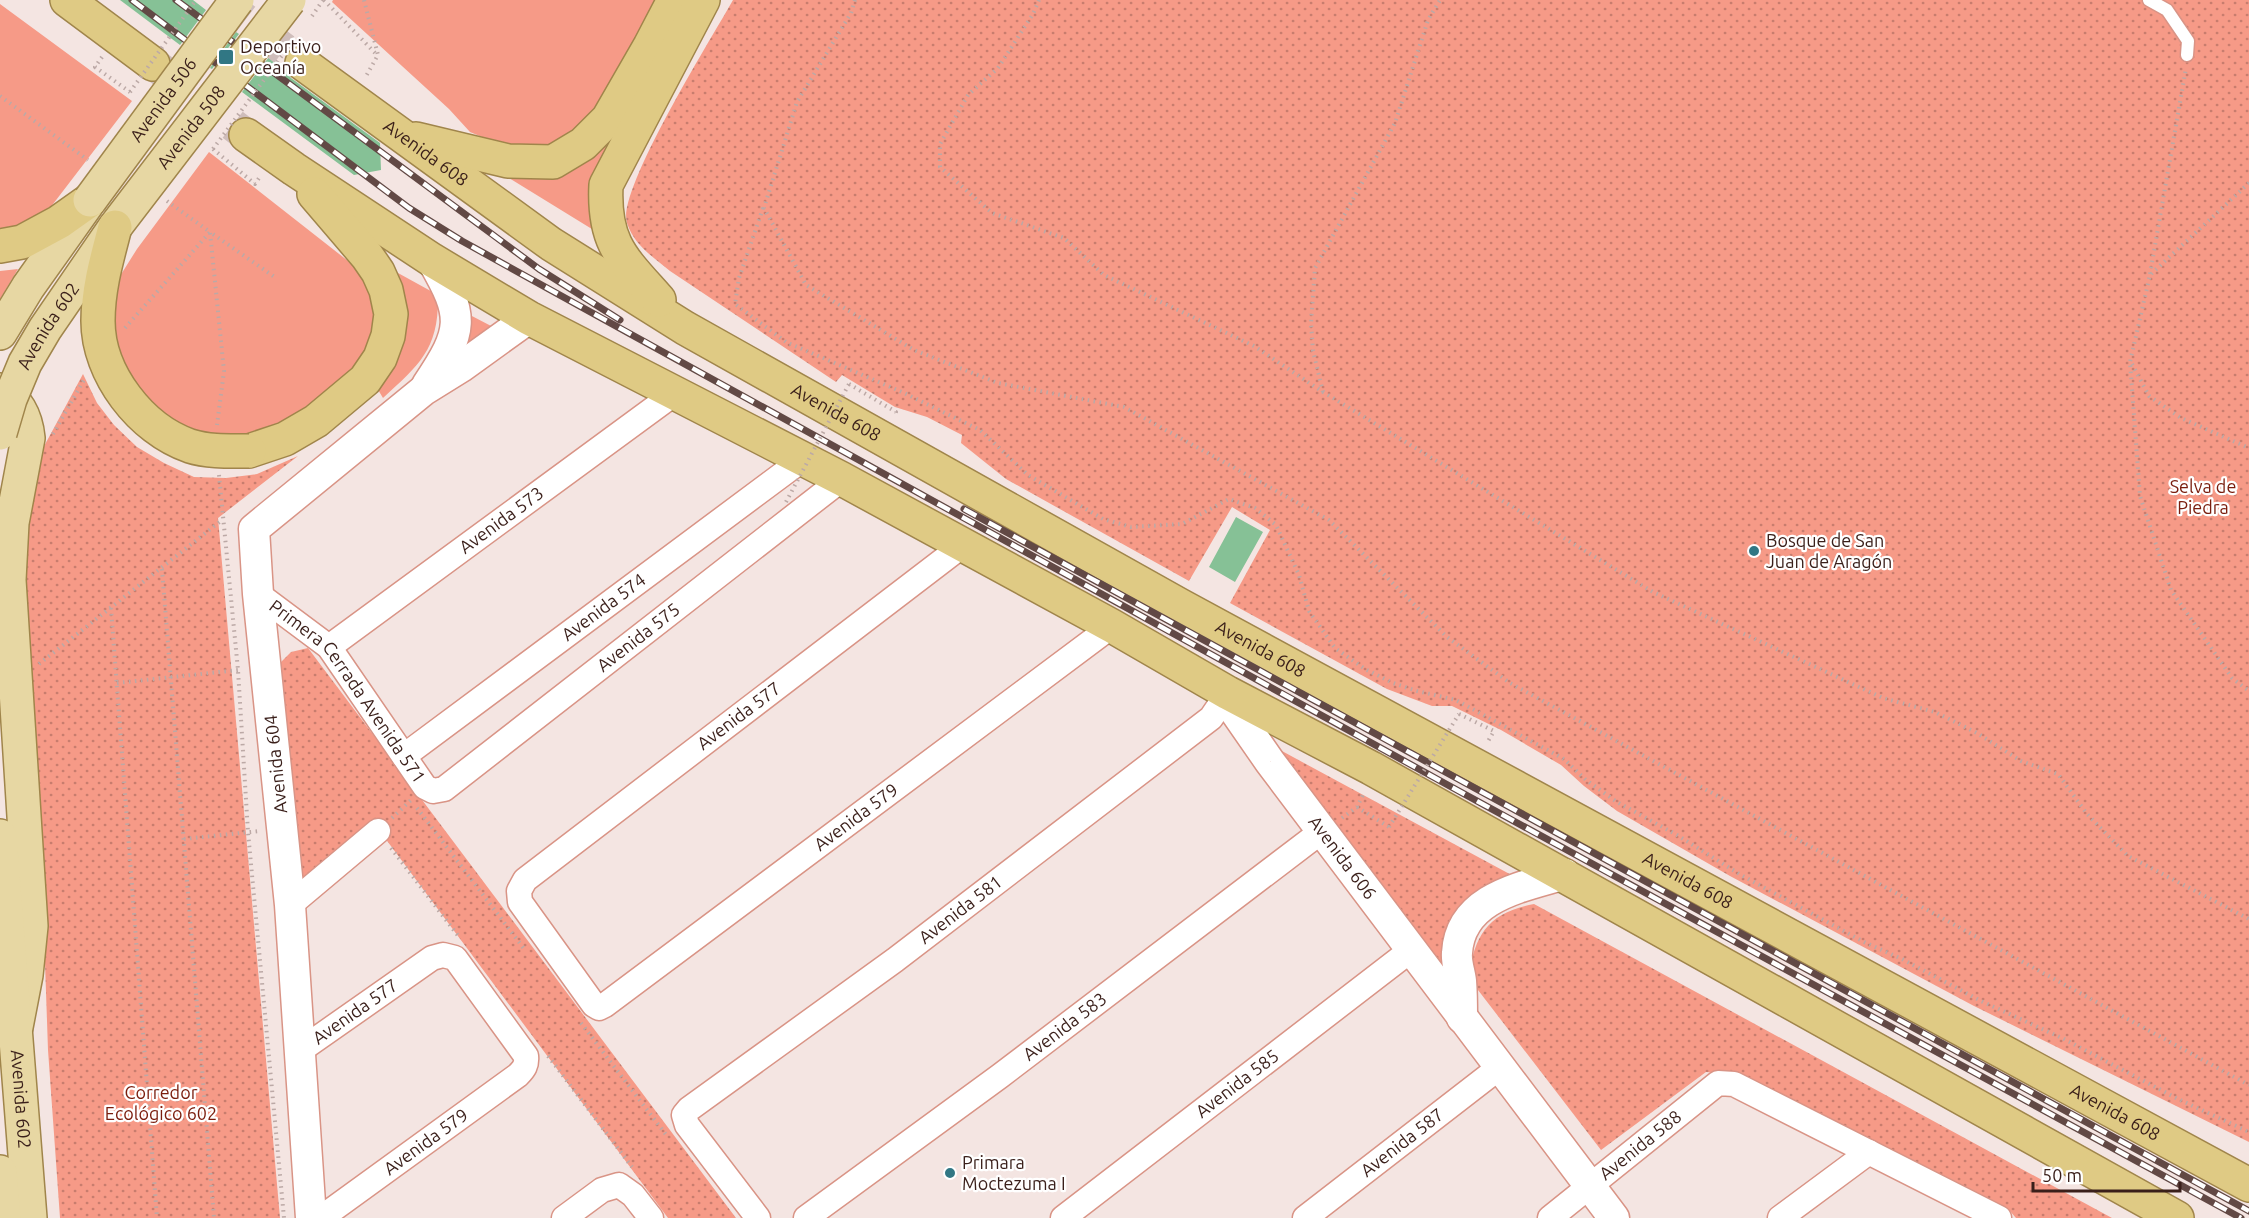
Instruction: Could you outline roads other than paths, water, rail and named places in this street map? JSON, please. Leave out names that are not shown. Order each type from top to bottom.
[{"type":"highway","points":[[67,0],[153,64]]},
{"type":"highway","points":[[400,135],[508,161],[553,162],[583,144],[608,119],[674,0]]},
{"type":"highway","points":[[685,328],[622,257],[609,230],[605,210],[606,185],[703,0]]},
{"type":"highway","name":"Avenida 608","points":[[299,50],[400,135],[551,244],[685,328],[1181,606],[2249,1185]]},
{"type":"highway","points":[[246,135],[432,260],[530,318],[842,479],[1112,626],[1228,693],[1565,874],[1762,988],[2177,1218]]},
{"type":"highway","points":[[115,227],[99,290],[98,324],[105,356],[117,384],[139,412],[164,433],[191,446],[220,451],[249,451],[285,439],[316,421],[365,380],[380,358],[388,336],[391,314],[386,290],[378,272],[368,256],[294,169]]},
{"type":"highway","points":[[0,246],[22,242],[59,222],[90,200]]},
{"type":"main road","name":"Avenida 506","points":[[90,200],[237,0]]},
{"type":"main road","name":"Avenida 508","points":[[115,227],[299,9]]},
{"type":"main road","name":"Avenida 602","points":[[0,333],[28,287],[90,200]]},
{"type":"main road","name":"Avenida 602","points":[[0,433],[10,399],[25,363],[45,329],[115,227]]},
{"type":"main road","points":[[0,390],[16,403],[23,414],[28,438],[15,498],[9,549],[10,611],[31,926],[26,975],[16,1027]]},
{"type":"main road","name":"Avenida 602","points":[[0,836],[29,1203],[39,1218]]},
{"type":"main road","name":"Avenida 602","points":[[0,1172],[4,1218]]},
{"type":"street","name":"Avenida 604","points":[[424,390],[444,360],[456,326],[456,310],[450,291],[432,260]]},
{"type":"street","name":"Avenida 604","points":[[311,1218],[298,1052],[290,905],[258,594],[254,529],[424,390],[530,318]]},
{"type":"street","name":"Avenida 573","points":[[329,647],[675,393]]},
{"type":"street","name":"Avenida 574","points":[[404,756],[803,459]]},
{"type":"street","name":"Avenida 575","points":[[429,789],[444,789],[842,479]]},
{"type":"street","name":"Avenida 577","points":[[599,1008],[594,1005],[520,902],[519,891],[525,880],[963,545]]},
{"type":"street","name":"Primera Cerrada Avenida 571","points":[[258,594],[329,647],[429,789]]},
{"type":"street","name":"Avenida 579","points":[[599,1008],[1112,626]]},
{"type":"street","name":"Avenida 606","points":[[1228,693],[1236,713],[1320,828],[1614,1218]]},
{"type":"street","name":"Avenida 581","points":[[758,1218],[687,1125],[684,1115],[689,1109],[895,960],[1211,718],[1228,693]]},
{"type":"street","name":"Avenida 583","points":[[806,1218],[1000,1076],[1320,828]]},
{"type":"street","points":[[290,905],[378,831]]},
{"type":"street","points":[[1462,1018],[1461,983],[1456,953],[1464,926],[1481,905],[1498,895],[1565,874]]},
{"type":"street","name":"Avenida 585","points":[[1063,1218],[1411,950]]},
{"type":"street","name":"Avenida 577","points":[[298,1052],[432,958],[443,956],[455,958],[523,1050],[527,1062]]},
{"type":"street","name":"Avenida 579","points":[[321,1218],[518,1075],[527,1062]]},
{"type":"street","name":"Avenida 587","points":[[1305,1218],[1500,1067]]},
{"type":"street","name":"Avenida 588","points":[[1550,1218],[1718,1083],[1734,1084],[1869,1152]]},
{"type":"street","points":[[1780,1218],[1869,1152],[2000,1218]]},
{"type":"street","points":[[564,1218],[602,1190],[619,1185],[633,1195],[651,1218]]},
{"type":"lane","points":[[2149,0],[2168,10],[2188,41],[2187,56]]},
{"type":"tunnel","points":[[219,0],[302,63]]},
{"type":"tunnel","points":[[155,65],[246,135]]},
{"type":"railway","points":[[132,0],[409,208],[462,241],[1446,784],[2241,1218]]},
{"type":"railway","points":[[176,0],[539,269],[620,320]]},
{"type":"railway","points":[[964,509],[2249,1211]]},
{"type":"place","name":"Deportivo Oceanía","points":[[226,57]]},
{"type":"place","name":"Bosque de San Juan de Aragón","points":[[1754,551]]},
{"type":"place","name":"Primara Moctezuma I","points":[[950,1173]]},
{"type":"park label","name":"Selva de Piedra","points":[[2203,497]]},
{"type":"park label","name":"Corredor Ecológico 602","points":[[161,1103]]}]
